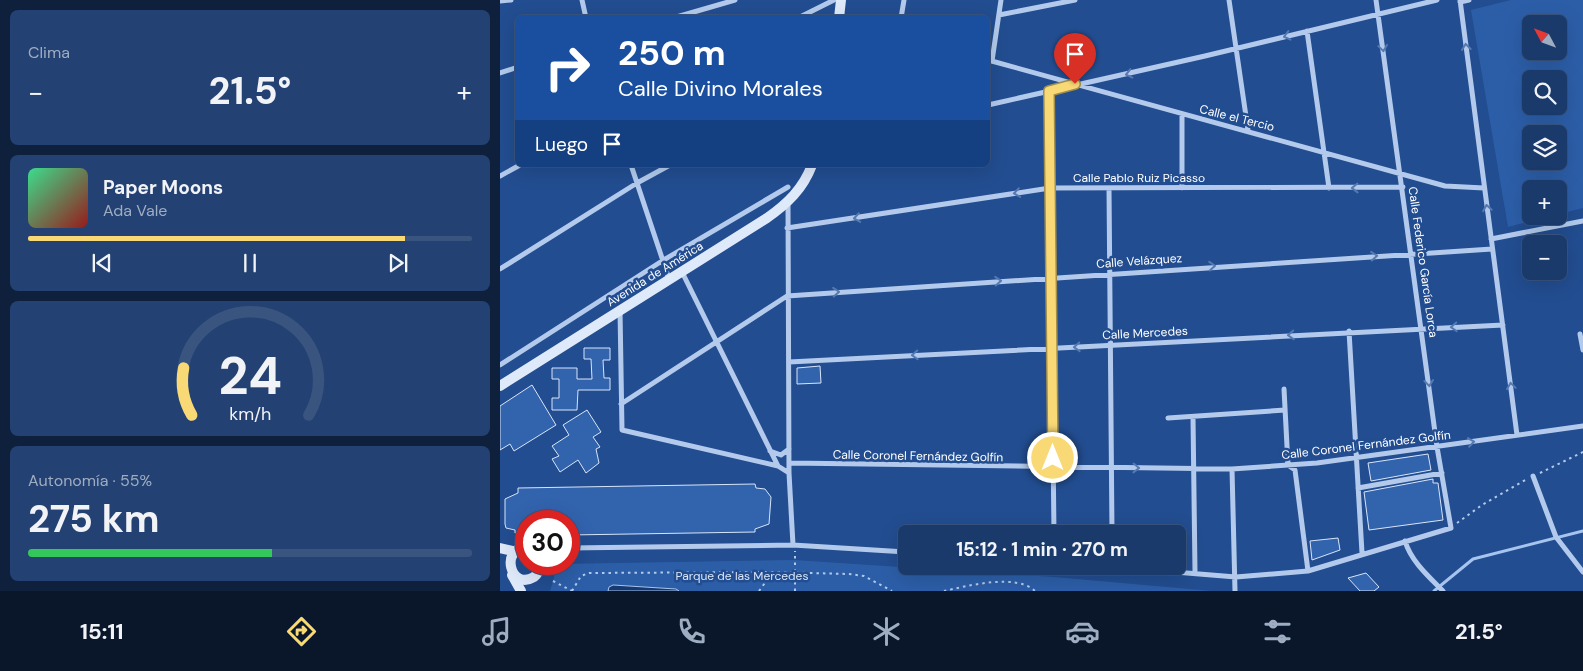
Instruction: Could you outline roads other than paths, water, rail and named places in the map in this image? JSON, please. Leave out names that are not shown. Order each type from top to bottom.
[{"type":"street","points":[[500,1],[511,0]]},
{"type":"street","points":[[582,0],[585,15]]},
{"type":"street","points":[[683,15],[735,0]]},
{"type":"street","points":[[804,15],[834,0]]},
{"type":"street","points":[[841,0],[841,15]]},
{"type":"street","points":[[902,15],[904,0]]},
{"type":"street","points":[[990,61],[1001,0]]},
{"type":"street","points":[[999,15],[1075,0]]},
{"type":"street","points":[[1230,0],[1248,130]]},
{"type":"street","name":"Calle Federico García Lorca","points":[[1376,0],[1437,447],[1451,528],[1406,541]]},
{"type":"street","points":[[990,105],[1075,84],[1119,76],[1437,0]]},
{"type":"street","points":[[1469,0],[1460,1],[1517,435]]},
{"type":"street","points":[[1307,31],[1328,188]]},
{"type":"street","name":"Calle el Tercio","points":[[990,61],[1182,114],[1248,130],[1445,186],[1484,188]]},
{"type":"street","points":[[500,73],[515,68]]},
{"type":"street","points":[[1049,91],[1054,525]]},
{"type":"street","points":[[1182,114],[1182,188]]},
{"type":"street","points":[[500,176],[516,167]]},
{"type":"street","points":[[632,167],[669,279]]},
{"type":"street","points":[[500,269],[637,183],[666,167]]},
{"type":"street","name":"Avenida de América","points":[[500,386],[788,203],[804,183],[811,168]]},
{"type":"street","name":"Avenida de América","points":[[500,366],[662,261],[788,187]]},
{"type":"street","name":"Calle Pablo Ruiz Picasso","points":[[787,228],[1050,188],[1403,187]]},
{"type":"street","points":[[1109,188],[1112,525]]},
{"type":"street","points":[[788,203],[789,473],[794,545]]},
{"type":"street","points":[[1491,239],[1583,221]]},
{"type":"street","name":"Calle Velázquez","points":[[787,296],[1492,249]]},
{"type":"street","points":[[682,272],[778,466]]},
{"type":"street","points":[[621,404],[787,296]]},
{"type":"street","points":[[620,310],[622,430],[778,466],[789,473]]},
{"type":"street","name":"Calle Mercedes","points":[[789,362],[1349,331],[1502,325]]},
{"type":"street","points":[[1349,331],[1362,553]]},
{"type":"street","points":[[1580,334],[1583,350]]},
{"type":"street","points":[[1284,389],[1288,465],[1295,470],[1308,572]]},
{"type":"street","points":[[1168,418],[1285,410]]},
{"type":"street","points":[[1193,417],[1194,572]]},
{"type":"street","name":"Calle Coronel Fernández Golfín","points":[[790,464],[1232,469],[1356,458],[1583,426]]},
{"type":"street","points":[[770,451],[780,454],[789,449]]},
{"type":"street","points":[[1232,469],[1235,591]]},
{"type":"street","points":[[1358,488],[1442,473]]},
{"type":"street","points":[[1533,476],[1556,537],[1583,572]]},
{"type":"street","points":[[1186,572],[1236,577],[1308,572],[1362,553],[1406,541],[1408,551],[1420,568],[1443,591]]},
{"type":"street","points":[[580,548],[794,545],[898,552]]},
{"type":"street","points":[[500,548],[514,551]]},
{"type":"street","points":[[514,551],[504,561],[521,591]]},
{"type":"street","points":[[512,574],[517,579],[531,579],[536,575]]},
{"type":"street","points":[[529,591],[531,579]]},
{"type":"waterway","points":[[1434,591],[1473,559],[1583,531]]},
{"type":"park label","name":"Parque de las Mercedes","points":[[742,576]]}]
